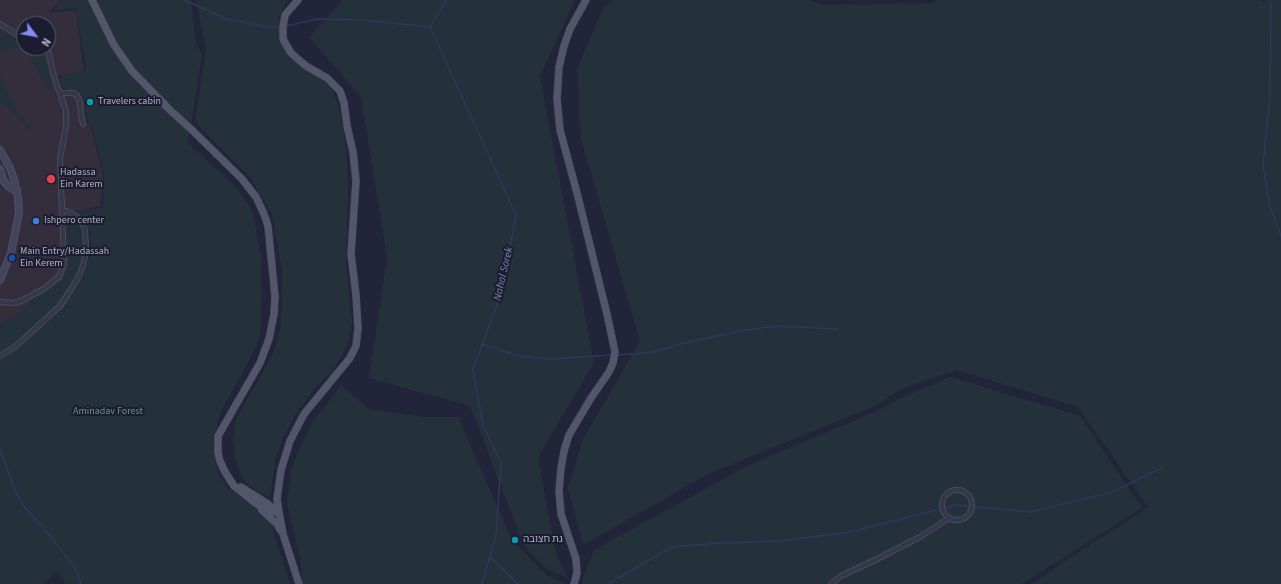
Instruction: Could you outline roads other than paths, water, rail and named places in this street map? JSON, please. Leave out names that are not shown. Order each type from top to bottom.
[{"type":"main road","points":[[92,0],[114,45],[132,71],[171,112],[192,130],[242,179],[256,197],[268,226],[274,296],[274,314],[269,339],[260,363],[218,436],[218,453],[225,472],[234,486],[258,505],[278,525],[283,534]]},
{"type":"main road","points":[[298,0],[285,15],[283,39],[291,53],[306,66],[327,78],[340,91],[354,152],[356,181],[351,254],[358,328],[356,346],[350,358],[304,414],[290,441],[280,470],[277,499],[279,512],[283,534],[299,584]]},
{"type":"main road","points":[[574,584],[577,573],[576,559],[561,514],[559,491],[562,462],[569,435],[591,398],[609,372],[613,363],[614,352],[607,314],[560,130],[557,99],[559,67],[564,46],[570,29],[586,0]]},
{"type":"main road","points":[[218,436],[222,455],[234,480],[240,486],[279,512]]},
{"type":"main road","points":[[258,505],[272,512],[279,512]]},
{"type":"street","points":[[0,24],[16,33]]},
{"type":"street","points":[[0,28],[12,30]]},
{"type":"street","points":[[0,302],[14,303],[21,301],[48,286],[59,277],[65,259],[60,158],[67,119],[49,56]]},
{"type":"street","points":[[60,94],[73,93],[77,96],[80,102],[83,124]]},
{"type":"street","points":[[0,150],[10,168],[17,190],[19,212],[10,257],[0,280]]},
{"type":"street","points":[[0,169],[6,185],[17,190]]},
{"type":"street","points":[[0,356],[16,346],[60,306],[79,276],[84,263],[86,246],[85,230],[82,223],[76,216],[67,211],[63,211]]},
{"type":"street","points":[[831,584],[841,576],[920,537],[949,518],[958,520],[967,516],[970,511],[971,502],[966,494],[957,490],[952,491],[944,497],[942,506],[949,518]]},
{"type":"waterway","points":[[185,0],[226,19],[273,28],[280,27]]},
{"type":"waterway","name":"Nahal Sorek","points":[[446,0],[430,27],[516,215],[502,291],[473,369],[483,425],[501,463],[496,535],[482,584]]},
{"type":"waterway","points":[[1270,0],[1270,97],[1263,165],[1270,207],[1281,236]]},
{"type":"waterway","points":[[286,26],[318,19],[363,20],[430,27]]},
{"type":"waterway","points":[[618,355],[653,352],[734,332],[776,326],[838,329]]},
{"type":"waterway","points":[[482,344],[518,356],[551,359],[612,355]]},
{"type":"waterway","points":[[0,449],[15,491],[25,508],[41,525],[75,567],[81,584]]},
{"type":"waterway","points":[[608,584],[672,547],[720,543],[780,541],[850,532],[956,505],[1031,512],[1112,492],[1162,468]]},
{"type":"waterway","points":[[490,557],[518,584]]},
{"type":"place","name":"Travelers cabin","points":[[90,102]]},
{"type":"place","name":"Hadassa Ein Karem","points":[[51,179]]},
{"type":"place","name":"Ishpero center","points":[[36,221]]},
{"type":"place","name":"Main Entry/Hadassah Ein Kerem","points":[[12,258]]},
{"type":"place","name":"גת חצובה","points":[[515,540]]},
{"type":"park label","name":"Aminadav Forest","points":[[108,412]]}]
